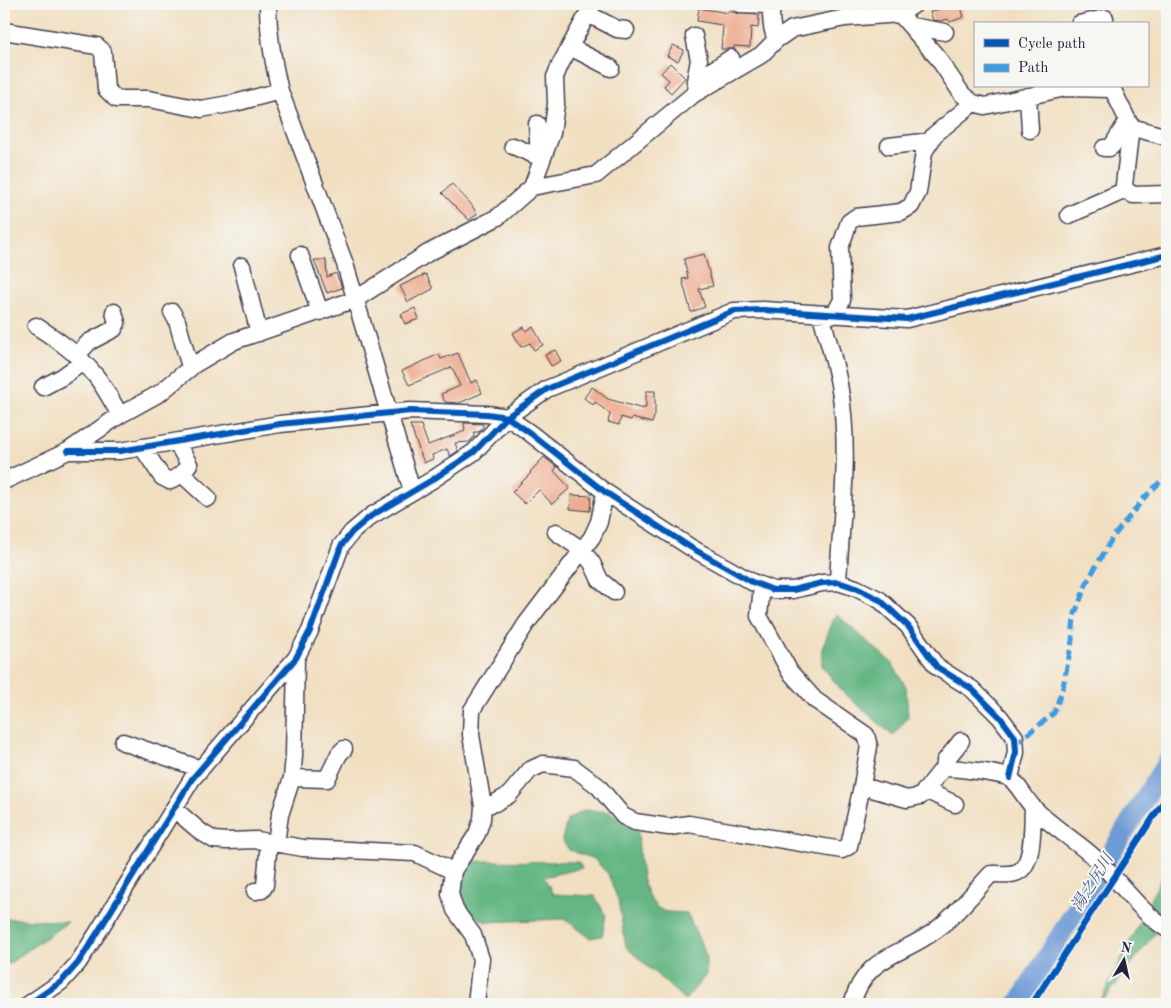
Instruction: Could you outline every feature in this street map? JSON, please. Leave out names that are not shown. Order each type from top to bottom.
[{"type":"street","points":[[268,4],[268,30],[280,91],[345,264],[412,491]]},
{"type":"street","points":[[740,4],[772,4],[770,13],[772,30],[776,40]]},
{"type":"street","points":[[905,20],[915,4]]},
{"type":"street","points":[[532,187],[541,158],[552,133],[556,104],[555,78],[590,9],[617,29],[626,30]]},
{"type":"street","points":[[1085,22],[1104,15]]},
{"type":"street","points":[[696,86],[761,55],[776,40],[792,29],[845,18],[905,20],[945,32]]},
{"type":"street","points":[[905,20],[938,58],[962,94],[973,103],[985,106],[1065,88],[1111,88],[1130,124],[1124,185],[1126,190],[1133,194],[1167,194]]},
{"type":"street","points":[[4,31],[97,46],[103,52],[106,89],[116,99],[149,99],[201,109],[235,104],[280,91]]},
{"type":"street","points":[[694,36],[699,60],[696,86]]},
{"type":"street","points":[[570,47],[611,68]]},
{"type":"street","points":[[4,481],[68,451],[120,415],[160,393],[190,367],[234,341],[356,298],[428,253],[498,216],[532,187],[596,175],[696,86],[731,58]]},
{"type":"street","points":[[1028,96],[1030,130]]},
{"type":"street","points":[[828,315],[842,300],[840,248],[849,222],[856,217],[901,212],[911,206],[918,192],[924,152],[934,134],[973,103]]},
{"type":"street","points":[[537,124],[541,158]]},
{"type":"street","points":[[1130,124],[1167,137]]},
{"type":"street","points":[[1104,148],[1112,146],[1130,124]]},
{"type":"street","points":[[889,146],[930,141]]},
{"type":"street","points":[[513,146],[541,158]]},
{"type":"street","points":[[1069,215],[1126,190]]},
{"type":"street","points":[[300,255],[320,312]]},
{"type":"street","points":[[28,1004],[61,982],[78,963],[192,779],[296,658],[310,631],[341,546],[352,532],[371,516],[432,480],[474,452],[507,417],[547,389],[734,312],[763,310],[907,320],[1167,256]]},
{"type":"street","points":[[242,266],[259,333]]},
{"type":"street","points":[[43,387],[62,377],[80,359],[88,342],[114,329],[117,323],[114,312]]},
{"type":"street","points":[[172,312],[177,321],[190,367]]},
{"type":"street","points":[[828,315],[839,384],[844,459],[838,582]]},
{"type":"street","points":[[36,326],[60,341],[80,359],[96,376],[120,415]]},
{"type":"street","points":[[68,451],[120,451],[280,424],[410,411],[487,414],[507,417],[605,492],[690,547],[762,586],[773,590],[792,590],[822,583],[838,582],[856,588],[880,600],[908,626],[937,667],[972,689],[1000,717],[1015,737],[1016,752],[1010,778]]},
{"type":"street","points":[[142,447],[162,477],[170,481],[182,474],[188,464],[176,442]]},
{"type":"street","points":[[182,474],[208,498]]},
{"type":"street","points":[[476,1004],[480,959],[472,935],[455,910],[450,894],[453,871],[477,834],[483,806],[471,736],[472,710],[526,624],[592,537],[599,522],[605,492]]},
{"type":"street","points":[[556,532],[582,550],[592,563],[600,580],[614,592]]},
{"type":"street","points":[[483,806],[495,803],[509,795],[530,770],[543,764],[574,768],[598,786],[623,816],[635,822],[669,827],[689,824],[842,850],[849,846],[869,746],[866,734],[815,700],[790,672],[759,616],[762,586]]},
{"type":"street","points":[[255,891],[262,890],[265,885],[272,843],[292,778],[296,658]]},
{"type":"street","points":[[123,742],[201,769]]},
{"type":"street","points":[[947,768],[945,761],[961,742]]},
{"type":"street","points":[[292,778],[327,779],[339,754],[344,749]]},
{"type":"street","points":[[862,786],[907,799],[921,796],[944,768],[956,768],[1010,778],[1033,807],[1096,859],[1141,910],[1167,929]]},
{"type":"street","points":[[926,790],[955,804]]},
{"type":"street","points":[[852,1004],[864,978],[878,963],[935,931],[949,919],[991,874],[1016,873],[1026,865],[1030,851],[1033,807]]},
{"type":"street","points":[[174,809],[201,832],[214,840],[257,840],[303,848],[415,853],[453,871]]},
{"type":"green space","points":[[836,614],[892,663],[906,687],[908,717],[893,736],[842,691],[822,666],[822,648]]},
{"type":"green space","points":[[584,810],[610,812],[638,832],[642,876],[649,897],[663,911],[687,913],[706,955],[706,975],[685,1000],[626,947],[618,900],[608,874],[594,859],[569,850],[562,840],[567,820]]},
{"type":"green space","points":[[469,861],[578,862],[582,868],[544,877],[553,894],[595,896],[606,916],[602,936],[590,938],[565,919],[486,922],[468,911],[455,893],[456,877]]},
{"type":"green space","points":[[1167,866],[1167,917],[1101,1004],[1099,1004]]},
{"type":"green space","points":[[4,918],[68,922],[4,967]]},
{"type":"building","points":[[960,4],[964,17],[950,22],[948,19],[941,21],[933,20],[930,12]]},
{"type":"building","points":[[699,8],[728,13],[728,11],[759,15],[758,28],[751,27],[750,47],[734,46],[734,49],[721,49],[722,25],[697,21]]},
{"type":"building","points":[[673,45],[684,50],[678,61],[667,56]]},
{"type":"building","points":[[670,63],[685,78],[671,93],[664,86],[669,80],[661,73]]},
{"type":"building","points":[[452,184],[471,204],[477,214],[469,220],[442,193]]},
{"type":"building","points":[[704,254],[713,286],[699,289],[705,307],[691,312],[682,279],[688,278],[684,259]]},
{"type":"building","points":[[314,260],[326,260],[327,277],[336,273],[342,288],[327,293]]},
{"type":"building","points":[[426,274],[433,289],[408,302],[400,286]]},
{"type":"building","points":[[415,308],[419,319],[405,324],[401,314]]},
{"type":"building","points":[[524,327],[526,331],[533,327],[543,345],[534,350],[530,343],[521,347],[513,333]]},
{"type":"building","points":[[555,350],[561,361],[551,366],[545,355]]},
{"type":"building","points":[[458,353],[471,383],[477,380],[482,393],[459,403],[445,402],[441,394],[460,386],[452,367],[409,385],[402,371],[439,354],[441,359]]},
{"type":"building","points":[[592,387],[608,399],[643,409],[646,408],[646,391],[655,391],[655,414],[652,423],[621,417],[619,425],[608,422],[610,414],[595,402],[593,405],[584,398]]},
{"type":"building","points":[[464,423],[483,424],[483,427],[479,432],[474,432],[474,437],[469,442],[455,443],[458,451],[450,456],[447,449],[432,455],[433,459],[424,463],[410,425],[421,425],[428,445],[465,431]]},
{"type":"building","points":[[544,457],[557,467],[554,471],[570,488],[552,504],[539,490],[525,504],[512,492]]},
{"type":"building","points":[[571,495],[591,496],[590,511],[570,509]]},
{"type":"waterway","name":"湯之尻川","points":[[1018,1004],[1167,762]]},
{"type":"marked path","points":[[1015,744],[1054,713],[1063,687],[1072,641],[1074,616],[1088,580],[1113,537],[1144,498],[1167,475]]},
{"type":"cycle path","points":[[29,1004],[61,982],[78,963],[192,779],[296,658],[310,631],[341,546],[352,532],[371,516],[432,480],[474,452],[507,417],[547,389],[734,311],[763,310],[907,319],[1167,255]]},
{"type":"cycle path","points":[[68,451],[120,451],[280,424],[410,411],[487,414],[507,417],[605,492],[690,547],[752,582],[773,590],[793,590],[822,583],[838,582],[856,588],[880,600],[908,626],[937,667],[972,689],[1000,717],[1015,737],[1016,752],[1010,778]]},
{"type":"cycle path","points":[[1032,1004],[1167,796]]}]
